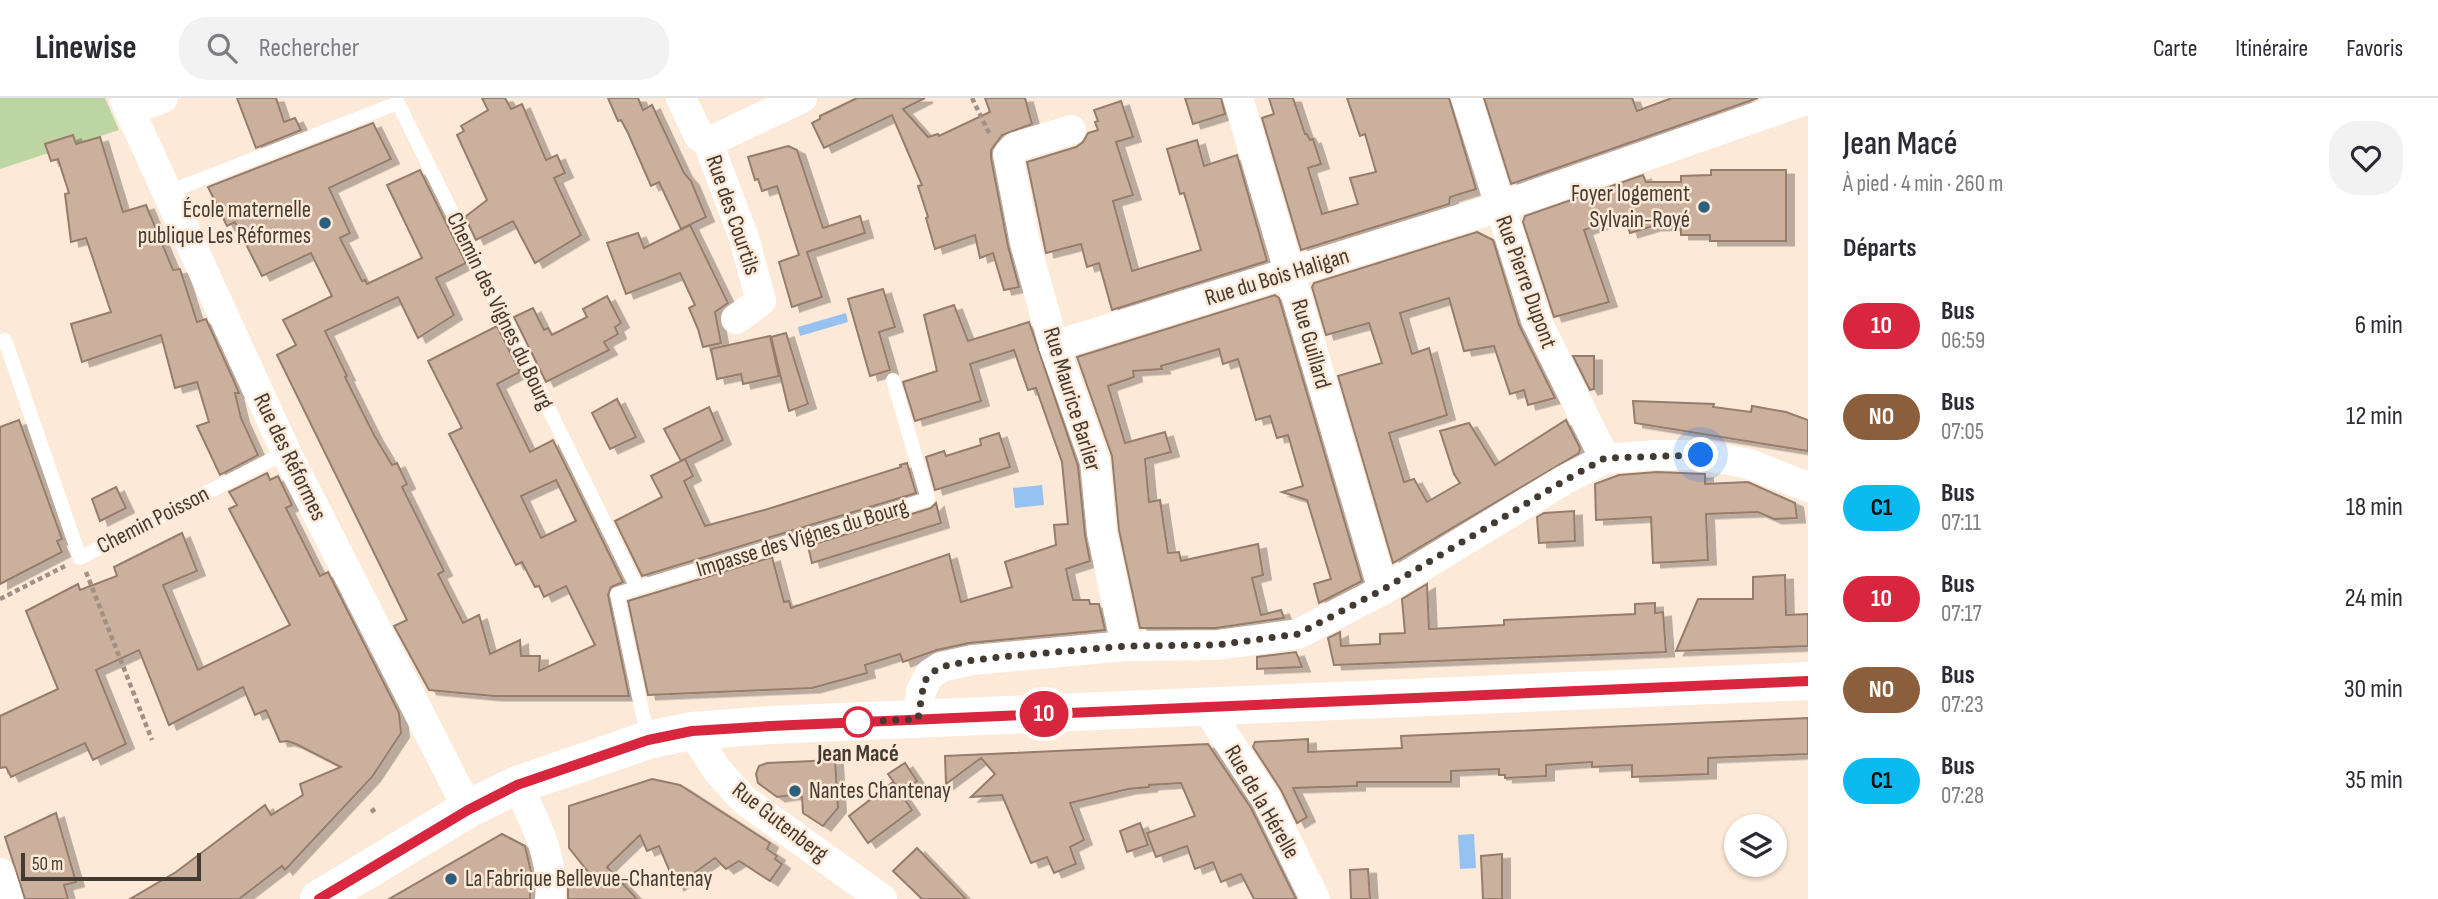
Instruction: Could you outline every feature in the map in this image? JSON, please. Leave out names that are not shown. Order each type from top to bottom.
[{"type":"main road","points":[[318,899],[468,810],[517,785],[648,740],[692,731],[1808,681]]},
{"type":"street","points":[[127,104],[163,98]]},
{"type":"street","name":"Rue des Courtils","points":[[681,98],[699,136],[707,140],[717,138],[802,98]]},
{"type":"street","name":"Rue Guillard","points":[[1238,98],[1382,590]]},
{"type":"street","name":"Rue Pierre Dupont","points":[[1466,98],[1536,320],[1605,458]]},
{"type":"street","name":"Rue du Bois Haligan","points":[[1055,346],[1499,207],[1730,111],[1808,99]]},
{"type":"street","name":"Rue des Réformes","points":[[127,104],[286,452],[468,810]]},
{"type":"street","points":[[1008,155],[1015,147],[1071,130]]},
{"type":"street","name":"Rue des Courtils","points":[[707,140],[744,238],[761,301],[736,319]]},
{"type":"street","name":"Rue Maurice Barlier","points":[[1008,155],[1025,243],[1055,346],[1095,461],[1102,533],[1126,646]]},
{"type":"street","points":[[918,719],[924,682],[941,667],[973,660],[1126,646],[1217,645],[1298,634],[1382,590],[1605,458],[1701,455],[1749,464],[1808,488]]},
{"type":"street","name":"Rue de la Hérelle","points":[[1206,707],[1266,799],[1315,899]]},
{"type":"street","name":"Rue Gutenberg","points":[[692,731],[717,770],[744,800],[882,899]]},
{"type":"street","points":[[517,785],[542,836],[549,868],[550,899]]},
{"type":"street","points":[[0,873],[8,899]]},
{"type":"lane","name":"Chemin des Vignes du Bourg","points":[[166,193],[398,103],[637,588]]},
{"type":"lane","name":"Chemin Poisson","points":[[0,342],[5,340],[80,558],[286,452]]},
{"type":"lane","name":"Impasse des Vignes du Bourg","points":[[637,588],[928,499],[893,380]]},
{"type":"lane","points":[[637,588],[617,594],[648,740]]},
{"type":"path","points":[[971,98],[997,148],[1008,155]]},
{"type":"path","points":[[0,599],[80,558],[152,740]]},
{"type":"green space","points":[[0,98],[105,98],[119,130],[0,169]]},
{"type":"water","points":[[846,313],[848,322],[800,336],[798,327]]},
{"type":"water","points":[[1042,485],[1044,505],[1015,508],[1013,488]]},
{"type":"water","points":[[1474,834],[1476,868],[1460,869],[1458,835]]},
{"type":"building","points":[[237,98],[276,98],[284,122],[295,118],[301,130],[256,148]]},
{"type":"building","points":[[482,98],[505,98],[511,109],[522,104],[546,160],[557,155],[565,173],[554,178],[581,235],[535,263],[513,221],[476,240],[465,217],[487,200],[457,135],[464,131],[461,126],[488,110]]},
{"type":"building","points":[[608,98],[638,98],[643,110],[652,105],[684,173],[691,181],[706,217],[681,229],[659,182],[651,186],[628,133],[621,120],[618,121]]},
{"type":"building","points":[[857,98],[925,98],[903,109],[928,137],[939,136],[990,112],[985,98],[1025,98],[1032,124],[1002,135],[991,150],[1008,246],[1019,287],[1004,290],[993,253],[980,258],[975,235],[935,249],[918,186],[922,185],[892,115],[824,148],[812,123],[820,119],[820,116]]},
{"type":"building","points":[[1185,98],[1221,98],[1225,114],[1193,124]]},
{"type":"building","points":[[1269,98],[1293,98],[1305,134],[1310,140],[1313,139],[1321,164],[1308,168],[1322,214],[1358,204],[1350,178],[1376,172],[1365,134],[1360,136],[1347,98],[1449,98],[1476,189],[1450,197],[1449,204],[1301,250],[1262,118],[1274,114]]},
{"type":"building","points":[[1484,98],[1632,98],[1637,111],[1672,98],[1758,98],[1511,184]]},
{"type":"building","points":[[1121,101],[1133,137],[1116,142],[1133,195],[1113,201],[1132,271],[1201,250],[1167,149],[1197,140],[1204,166],[1237,155],[1267,261],[1112,310],[1099,263],[1087,267],[1081,244],[1046,253],[1027,162],[1076,147],[1088,133],[1098,130],[1094,110]]},
{"type":"building","points":[[373,123],[391,159],[329,188],[350,233],[340,238],[362,281],[365,280],[367,284],[422,258],[387,185],[420,170],[466,263],[436,278],[454,315],[418,338],[398,297],[325,331],[374,435],[392,465],[397,463],[407,484],[402,487],[444,571],[438,574],[463,623],[479,615],[490,654],[520,640],[521,656],[540,656],[539,671],[595,645],[566,586],[544,597],[539,586],[535,587],[522,562],[516,565],[449,434],[462,428],[428,361],[497,326],[520,372],[497,384],[530,452],[553,440],[623,582],[611,587],[608,595],[629,696],[494,696],[429,690],[394,626],[407,620],[277,355],[296,345],[283,320],[332,296],[311,253],[262,276],[235,222],[227,226],[208,187]],"holes":[[[556,480],[576,521],[541,538],[521,496]]]},
{"type":"building","points":[[73,135],[76,144],[100,137],[123,212],[146,205],[173,270],[180,269],[197,322],[206,319],[234,381],[239,393],[235,393],[241,418],[258,455],[220,475],[197,426],[209,422],[197,382],[175,388],[161,335],[82,362],[71,324],[111,312],[86,238],[71,242],[65,194],[69,193],[58,159],[51,161],[45,144]]},
{"type":"building","points":[[788,146],[797,150],[823,228],[860,216],[865,233],[807,252],[822,297],[792,307],[779,262],[799,255],[777,186],[762,191],[758,179],[755,180],[748,157]]},
{"type":"building","points":[[1711,170],[1786,170],[1786,241],[1710,241],[1710,235],[1681,235],[1681,225],[1653,226],[1630,233],[1624,215],[1584,230],[1609,302],[1554,317],[1523,222],[1525,216],[1643,175],[1646,182],[1681,182],[1681,176],[1711,175]]},
{"type":"building","points":[[690,225],[728,303],[715,312],[721,343],[703,347],[689,308],[695,305],[680,273],[626,294],[607,243],[638,233],[644,248]]},
{"type":"building","points":[[1477,232],[1493,240],[1519,325],[1555,398],[1528,405],[1524,390],[1510,394],[1494,346],[1464,351],[1449,298],[1400,313],[1412,354],[1429,348],[1447,415],[1389,433],[1404,482],[1414,479],[1427,502],[1460,483],[1454,474],[1440,431],[1469,423],[1495,465],[1566,420],[1580,448],[1579,453],[1393,563],[1338,376],[1382,363],[1369,323],[1326,335],[1312,287],[1314,283]]},
{"type":"building","points":[[883,289],[895,327],[879,332],[890,370],[870,376],[848,299]]},
{"type":"building","points":[[1275,295],[1279,298],[1362,581],[1319,603],[1314,584],[1331,579],[1307,500],[1282,492],[1303,486],[1288,435],[1277,438],[1270,416],[1256,420],[1238,359],[1223,364],[1219,349],[1161,366],[1162,369],[1133,371],[1134,377],[1108,386],[1125,443],[1165,432],[1171,452],[1145,459],[1149,502],[1160,500],[1168,553],[1179,552],[1181,561],[1258,544],[1263,575],[1252,578],[1261,615],[1281,610],[1284,618],[1216,628],[1140,628],[1119,530],[1112,456],[1077,357]]},
{"type":"building","points":[[607,296],[621,323],[615,327],[618,334],[604,342],[609,350],[546,382],[514,317],[533,308],[544,330],[548,328],[552,335],[587,317],[583,309]]},
{"type":"building","points":[[954,305],[968,341],[1029,322],[1078,466],[1090,561],[1066,569],[1073,600],[1089,600],[1090,604],[1099,604],[1105,630],[969,643],[937,650],[903,662],[900,654],[865,665],[867,673],[812,688],[648,695],[628,601],[772,557],[784,602],[789,601],[791,608],[949,554],[961,602],[1012,587],[1005,562],[1056,545],[1054,525],[1068,524],[1062,462],[1036,388],[1028,390],[1014,350],[970,364],[981,401],[915,421],[903,382],[937,371],[924,315]]},
{"type":"building","points":[[786,333],[808,404],[789,411],[771,337]]},
{"type":"building","points":[[770,336],[779,376],[743,384],[741,374],[717,379],[711,349]]},
{"type":"building","points":[[1573,356],[1594,356],[1594,389],[1590,390]]},
{"type":"building","points":[[617,399],[636,437],[610,449],[592,413]]},
{"type":"building","points":[[1633,401],[1714,404],[1713,407],[1751,412],[1752,406],[1786,412],[1808,420],[1808,451],[1635,423]]},
{"type":"building","points":[[709,407],[723,440],[681,461],[664,429]]},
{"type":"building","points":[[19,420],[62,539],[57,541],[62,552],[0,584],[0,427]]},
{"type":"building","points":[[999,433],[1010,467],[935,490],[926,457],[944,451],[946,456],[981,445],[980,439]]},
{"type":"building","points":[[685,459],[693,476],[684,481],[705,526],[768,509],[907,463],[916,493],[642,576],[615,521],[662,497],[651,476]]},
{"type":"building","points":[[1657,472],[1705,474],[1705,484],[1748,482],[1795,503],[1797,518],[1774,519],[1758,512],[1706,514],[1708,560],[1653,563],[1651,517],[1596,520],[1595,484],[1619,475]]},
{"type":"building","points":[[267,473],[270,480],[278,476],[292,505],[286,508],[320,576],[328,572],[399,713],[401,733],[372,777],[285,870],[282,866],[239,899],[130,899],[176,872],[265,805],[271,815],[303,795],[300,784],[341,767],[296,744],[280,742],[266,710],[255,715],[243,687],[169,725],[139,650],[96,670],[126,744],[93,760],[85,743],[11,777],[6,767],[0,768],[0,716],[58,689],[26,611],[78,584],[80,590],[117,576],[114,567],[182,533],[197,571],[163,585],[198,670],[290,625],[229,509],[237,505],[229,492]]},
{"type":"building","points":[[116,487],[126,508],[100,521],[92,499]]},
{"type":"building","points":[[936,503],[941,523],[812,563],[808,546],[931,508]]},
{"type":"building","points":[[1574,511],[1575,541],[1539,543],[1537,517],[1544,513]]},
{"type":"building","points":[[1785,575],[1786,615],[1808,614],[1808,646],[1676,651],[1698,599],[1753,599],[1753,577]]},
{"type":"building","points":[[1427,584],[1429,629],[1504,625],[1504,620],[1635,614],[1635,604],[1655,603],[1655,613],[1663,612],[1666,652],[1334,665],[1328,638],[1340,632],[1341,646],[1380,644],[1380,634],[1405,633],[1402,599]]},
{"type":"building","points":[[1296,652],[1302,667],[1257,669],[1257,657]]},
{"type":"building","points":[[1808,718],[1808,754],[1708,758],[1708,774],[1632,777],[1632,765],[1592,767],[1592,762],[1546,765],[1546,776],[1505,778],[1505,775],[1499,775],[1499,769],[1451,771],[1451,782],[1357,782],[1357,786],[1293,788],[1307,817],[1297,823],[1281,790],[1253,747],[1255,742],[1308,739],[1308,752],[1402,748],[1401,736]]},
{"type":"building","points":[[1208,744],[1251,808],[1296,899],[1254,899],[1241,874],[1221,882],[1213,862],[1195,869],[1187,846],[1156,857],[1147,833],[1195,816],[1181,783],[1149,785],[1070,803],[1084,840],[1070,847],[1076,864],[1054,873],[1047,857],[1031,863],[1002,795],[971,797],[995,774],[981,758],[946,784],[945,756]]},
{"type":"building","name":"Nantes Chantenay","points":[[835,760],[838,808],[823,826],[803,813],[802,797],[799,797],[799,794],[777,797],[758,783],[756,774],[759,766],[767,763]]},
{"type":"building","points":[[905,763],[917,781],[906,788],[898,788],[888,774]]},
{"type":"building","points":[[652,779],[680,785],[770,843],[767,849],[777,856],[775,859],[782,864],[770,881],[739,861],[726,869],[715,858],[676,886],[659,846],[647,851],[640,835],[607,867],[637,899],[568,899],[568,886],[589,873],[569,848],[569,806]]},
{"type":"building","points":[[893,782],[912,810],[868,843],[849,816]]},
{"type":"building","points":[[56,813],[76,882],[64,885],[68,899],[25,899],[5,837]]},
{"type":"building","points":[[1140,823],[1148,845],[1127,852],[1120,831]]},
{"type":"building","points":[[502,834],[525,846],[531,872],[530,899],[389,899]]},
{"type":"building","points":[[917,848],[966,899],[922,899],[893,871]]},
{"type":"building","points":[[1502,854],[1502,899],[1483,899],[1481,856]]},
{"type":"building","points":[[1368,869],[1370,899],[1351,899],[1350,870]]},
{"type":"bus line","name":"10","points":[[319,899],[468,810],[517,785],[648,740],[692,731],[1808,681]]},
{"type":"place","name":"Foyer logement Sylvain-Royé","points":[[1704,207]]},
{"type":"place","name":"École maternelle publique Les Réformes","points":[[325,223]]},
{"type":"place","name":"Jean Macé","points":[[858,722]]},
{"type":"place","name":"Nantes Chantenay","points":[[795,791]]},
{"type":"place","name":"La Fabrique Bellevue-Chantenay","points":[[451,879]]},
{"type":"route","points":[[858,722],[918,719],[924,682],[930,674],[941,667],[973,660],[1126,646],[1217,645],[1298,634],[1382,590],[1605,458],[1701,455]]}]
